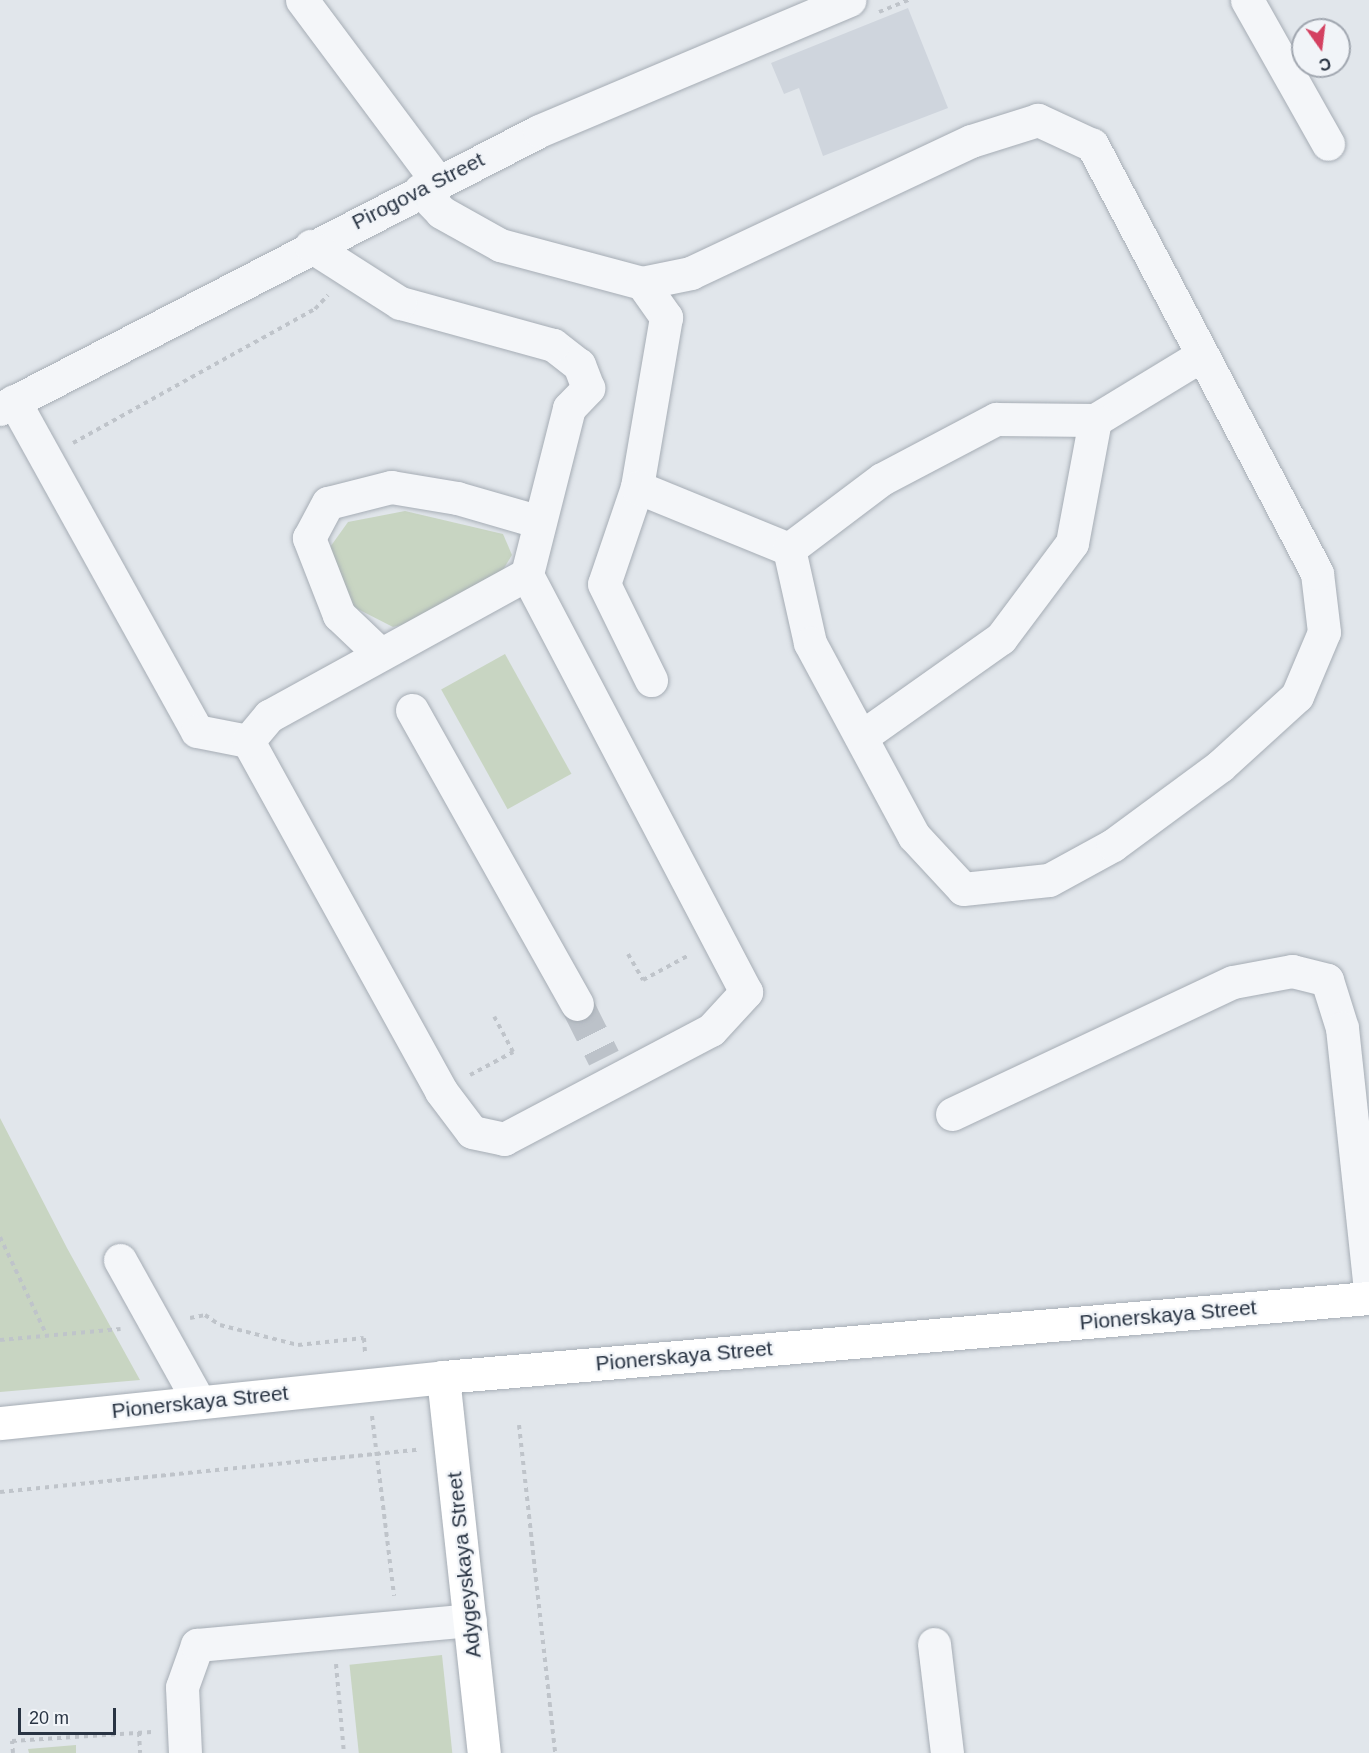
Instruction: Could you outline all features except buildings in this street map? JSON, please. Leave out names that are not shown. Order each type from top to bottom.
[{"type":"main road","name":"Pionerskaya Street","points":[[0,1423],[443,1377],[1369,1298]]},
{"type":"main road","name":"Adygeyskaya Street","points":[[443,1377],[484,1753]]},
{"type":"street","points":[[302,0],[429,185],[441,212],[500,245],[642,283],[691,273],[971,141],[1038,120],[1092,145],[1317,573],[1324,632],[1297,696],[1220,766],[1113,845],[1049,880],[963,889],[914,836],[810,643],[789,549]]},
{"type":"street","name":"Pirogova Street","points":[[7,405],[429,185],[539,131],[849,0]]},
{"type":"street","points":[[1247,0],[1328,144]]},
{"type":"street","points":[[248,741],[434,1078],[472,1132],[504,1139],[611,1069],[711,1030],[746,992],[722,936],[527,574],[569,408],[588,388],[579,364],[553,345],[400,303],[311,246]]},
{"type":"street","points":[[642,283],[666,317],[637,488],[604,584],[651,680]]},
{"type":"street","points":[[789,549],[882,479],[996,419],[1095,420],[1202,356]]},
{"type":"street","points":[[7,405],[196,731],[248,741]]},
{"type":"street","points":[[861,736],[1000,638],[1072,543],[1095,420]]},
{"type":"street","points":[[378,652],[339,615],[309,538],[328,503],[391,487],[457,498],[540,522]]},
{"type":"street","points":[[637,488],[789,549]]},
{"type":"street","points":[[248,741],[269,716],[378,652],[527,574]]},
{"type":"street","points":[[412,711],[578,1004]]},
{"type":"street","points":[[272,785],[299,807],[325,843]]},
{"type":"street","points":[[952,1114],[1233,982],[1292,971],[1327,980],[1342,1028],[1369,1282]]},
{"type":"street","points":[[406,992],[421,1024],[434,1078]]},
{"type":"street","points":[[120,1260],[199,1402]]},
{"type":"street","points":[[184,1741],[182,1687],[197,1646],[470,1620]]},
{"type":"street","points":[[934,1644],[947,1753]]},
{"type":"path","points":[[628,954],[643,980],[722,936]]},
{"type":"path","points":[[434,1078],[513,1052],[494,1017]]},
{"type":"path","points":[[0,1237],[47,1336]]},
{"type":"path","points":[[0,1340],[157,1326]]},
{"type":"path","points":[[519,1425],[555,1753]]},
{"type":"path","points":[[0,1492],[421,1450]]},
{"type":"path","points":[[333,1632],[344,1753]]},
{"type":"path","points":[[138,1732],[140,1753]]},
{"type":"path","points":[[13,1753],[12,1741],[138,1732],[184,1741]]},
{"type":"shaded area","points":[[908,8],[948,108],[823,156],[799,88],[784,94],[771,63]]},
{"type":"green space","points":[[405,511],[503,534],[512,555],[501,573],[410,623],[393,627],[342,601],[328,550],[348,522]]},
{"type":"green space","points":[[505,654],[571,774],[508,809],[441,689]]},
{"type":"green space","points":[[0,1118],[67,1248],[140,1380],[0,1392]]},
{"type":"green space","points":[[442,1655],[452,1753],[359,1753],[350,1665]]},
{"type":"green space","points":[[76,1745],[76,1753],[29,1753],[28,1749]]},
{"type":"tunnel","points":[[577,1004],[604,1058]]}]
